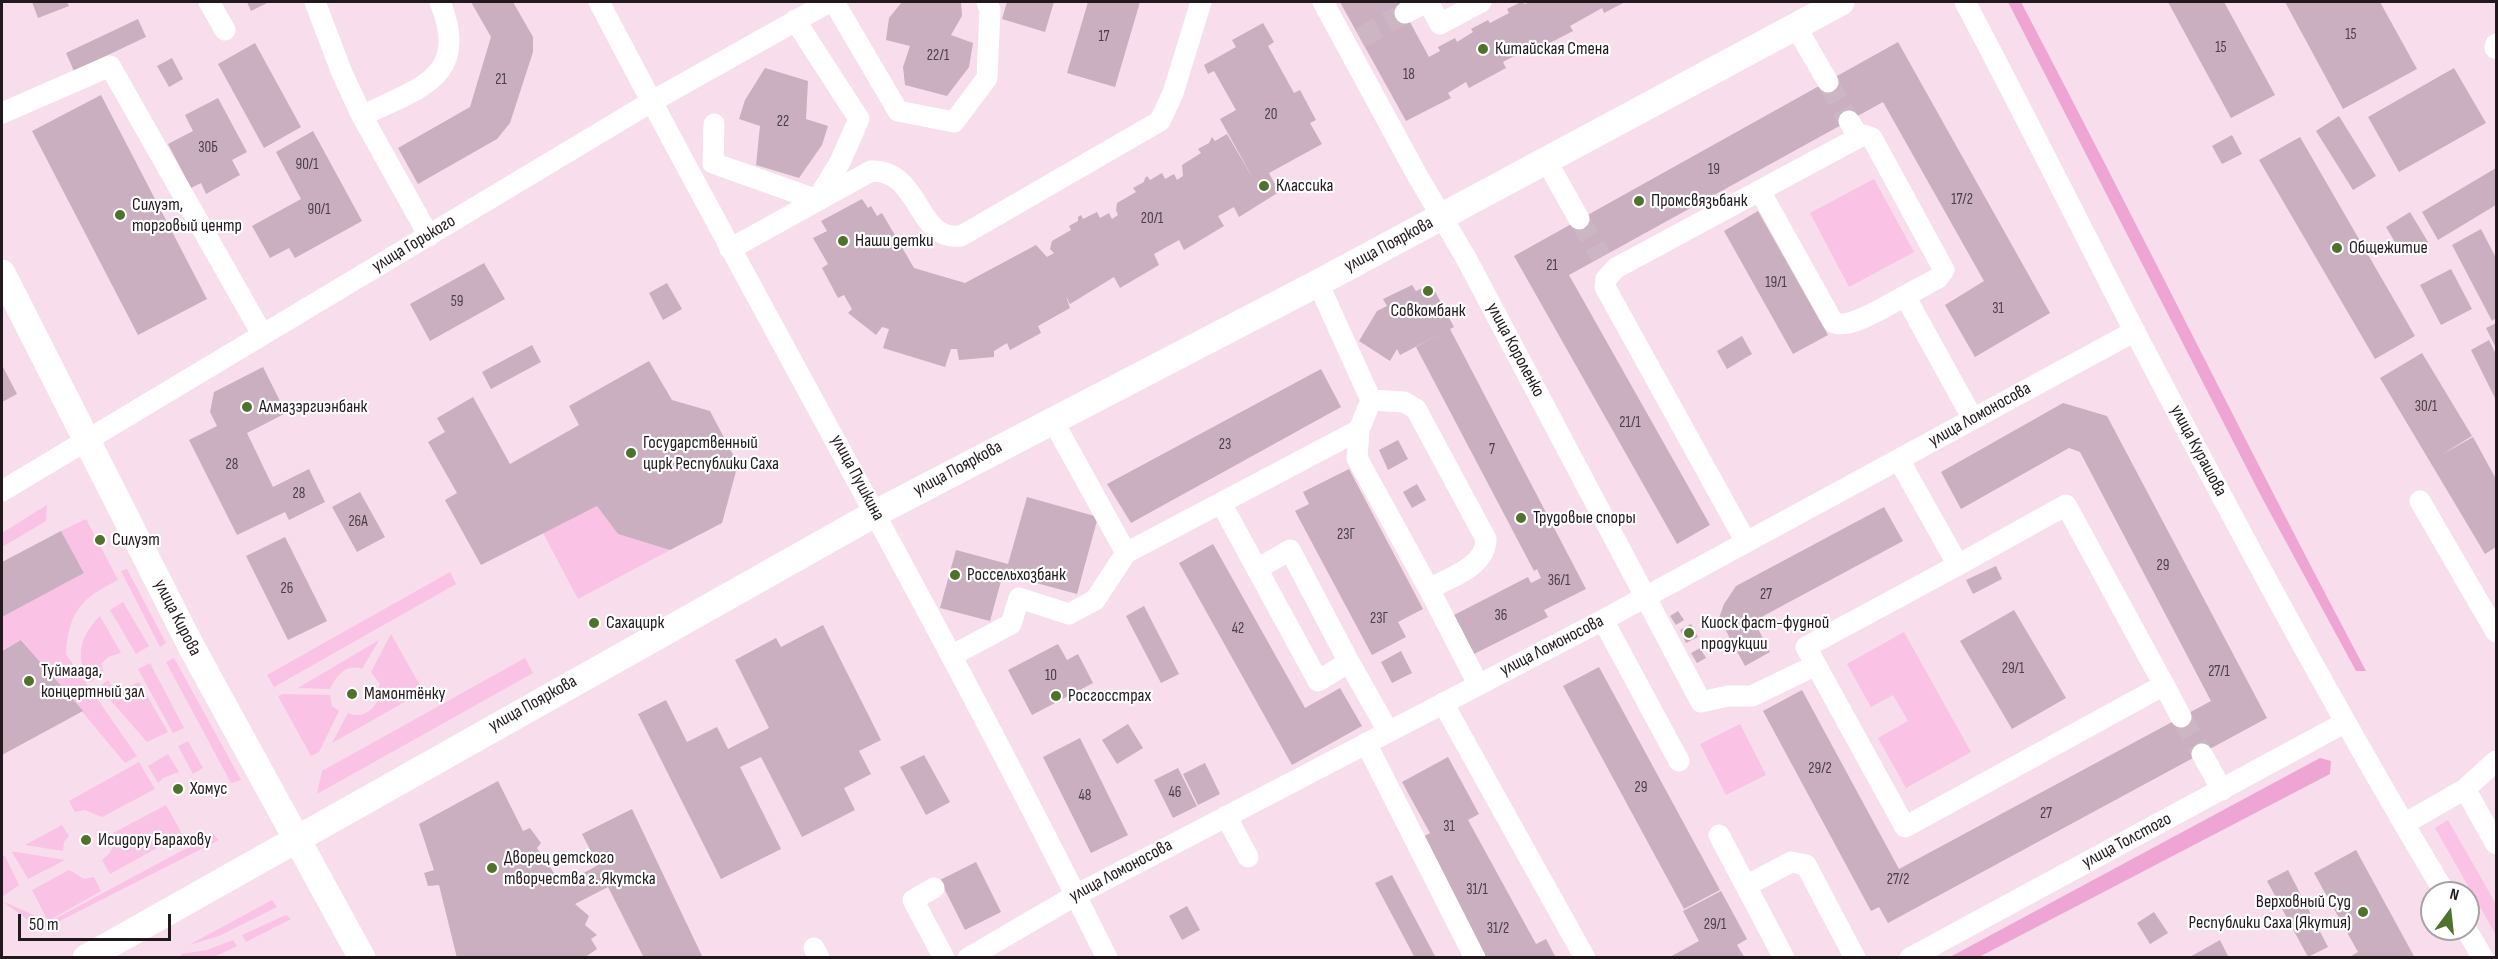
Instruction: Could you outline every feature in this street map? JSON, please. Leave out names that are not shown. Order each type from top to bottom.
[{"type":"main road","name":"улица Пояркова","points":[[86,957],[876,513],[1052,419],[1318,283],[1841,2]]},
{"type":"main road","name":"улица Кирова","points":[[2,273],[192,648],[362,957]]},
{"type":"street","points":[[209,2],[225,30]]},
{"type":"street","points":[[315,2],[342,73],[362,116],[429,236]]},
{"type":"street","points":[[362,116],[432,81],[446,64],[449,42],[445,15],[440,2]]},
{"type":"street","name":"улица Пушкина","points":[[599,2],[730,249],[876,513],[1107,957]]},
{"type":"street","name":"улица Горького","points":[[2,491],[651,102],[829,2]]},
{"type":"street","points":[[834,2],[898,111],[954,122],[987,78],[990,10],[987,2]]},
{"type":"street","points":[[730,249],[871,171],[885,171],[899,178],[938,233],[950,238],[961,236],[1160,121],[1173,93],[1202,2]]},
{"type":"street","name":"улица Короленко","points":[[1323,2],[1353,42],[1701,702],[1728,696],[1752,696],[1816,665]]},
{"type":"street","points":[[1405,13],[1427,2],[1440,24],[1481,2]]},
{"type":"street","name":"улица Курашова","points":[[1965,2],[2029,121],[2135,331],[2344,723],[2438,881]]},
{"type":"street","points":[[795,21],[859,119],[840,162],[817,200]]},
{"type":"street","points":[[1796,27],[1828,82]]},
{"type":"street","points":[[2,112],[110,66],[262,334]]},
{"type":"street","points":[[714,124],[713,163],[817,200]]},
{"type":"street","points":[[1746,542],[1605,287],[1606,265],[1616,268],[1760,191],[1854,129],[1872,138],[1944,270],[1938,278],[1851,323],[1833,322],[1760,191]]},
{"type":"street","points":[[1546,160],[1579,219]]},
{"type":"street","points":[[1318,283],[1371,400],[1359,430],[1357,458],[1478,684]]},
{"type":"street","points":[[1905,296],[1973,418]]},
{"type":"street","name":"улица Ломоносова","points":[[968,957],[1076,895],[1603,620],[2135,331]]},
{"type":"street","points":[[1371,400],[1404,402],[1416,409],[1486,539],[1486,551],[1478,561],[1429,589]]},
{"type":"street","points":[[1052,419],[1126,553]]},
{"type":"street","points":[[951,657],[1011,624],[1019,598],[1069,614],[1095,600],[1126,553],[1359,430]]},
{"type":"street","points":[[1899,460],[1958,565]]},
{"type":"street","points":[[2420,501],[2496,632]]},
{"type":"street","points":[[1221,503],[1318,681],[1349,662]]},
{"type":"street","points":[[2164,685],[1905,827],[1806,647],[2066,505],[2164,685],[2181,717]]},
{"type":"street","points":[[1257,569],[1290,550],[1388,731]]},
{"type":"street","points":[[1603,620],[1679,761]]},
{"type":"street","points":[[1443,704],[1585,957]]},
{"type":"street","name":"улица Толстого","points":[[1910,957],[2344,723]]},
{"type":"street","points":[[1366,743],[1475,957]]},
{"type":"street","points":[[2202,753],[2222,790]]},
{"type":"street","points":[[2404,824],[2465,789],[2496,761]]},
{"type":"street","points":[[2465,789],[2496,844]]},
{"type":"street","points":[[1226,816],[1248,857]]},
{"type":"street","points":[[1719,835],[1784,957]]},
{"type":"street","points":[[1746,886],[1791,862],[1806,865],[1855,957]]},
{"type":"street","points":[[934,888],[913,900],[944,957]]},
{"type":"street","points":[[2473,941],[2483,957]]},
{"type":"shaded area","points":[[2008,2],[2021,2],[2366,671],[2356,671],[2260,494]]},
{"type":"shaded area","points":[[1874,179],[1914,252],[1849,287],[1810,213]]},
{"type":"shaded area","points":[[47,505],[46,521],[2,547],[2,533]]},
{"type":"shaded area","points":[[597,506],[618,534],[670,550],[578,599],[543,533]]},
{"type":"shaded area","points":[[86,519],[118,580],[95,593],[79,608],[70,628],[66,654],[137,756],[125,763],[22,640],[2,650],[2,617],[84,573],[61,531]]},
{"type":"shaded area","points":[[127,569],[166,643],[160,647],[121,571]]},
{"type":"shaded area","points":[[450,572],[456,584],[274,687],[267,675]]},
{"type":"shaded area","points":[[123,602],[149,646],[136,654],[110,610]]},
{"type":"shaded area","points":[[100,616],[121,653],[108,657],[101,664],[104,673],[90,682],[82,664],[82,647],[88,631]]},
{"type":"shaded area","points":[[1904,632],[1971,752],[1906,788],[1878,738],[1908,721],[1893,695],[1871,707],[1847,664]]},
{"type":"shaded area","points":[[391,634],[422,689],[378,689],[380,684],[371,672]]},
{"type":"shaded area","points":[[379,640],[362,669],[346,669],[330,689],[298,688]]},
{"type":"shaded area","points":[[174,658],[241,780],[231,783],[166,662]]},
{"type":"shaded area","points":[[525,658],[533,673],[317,794],[322,771]]},
{"type":"shaded area","points":[[150,663],[184,728],[173,733],[138,669]]},
{"type":"shaded area","points":[[108,680],[113,687],[124,689],[139,682],[168,732],[147,742],[99,687]]},
{"type":"shaded area","points":[[283,694],[330,695],[332,706],[339,711],[319,752],[311,756],[278,696]]},
{"type":"shaded area","points":[[379,698],[410,699],[332,743],[348,713],[358,715],[366,713],[374,707]]},
{"type":"shaded area","points":[[1740,724],[1766,775],[1726,795],[1700,744]]},
{"type":"shaded area","points":[[188,741],[203,768],[193,774],[178,746]]},
{"type":"shaded area","points":[[168,754],[179,772],[163,778],[158,783],[148,766]]},
{"type":"shaded area","points":[[2320,758],[2331,761],[2330,774],[1979,957],[1950,957]]},
{"type":"shaded area","points":[[139,762],[155,789],[102,817],[85,810],[75,812],[69,801]]},
{"type":"shaded area","points":[[166,805],[182,834],[110,874],[102,860],[112,849],[113,833]]},
{"type":"shaded area","points":[[2448,820],[2496,904],[2496,935],[2480,907],[2480,881],[2465,881],[2435,828]]},
{"type":"shaded area","points":[[62,825],[69,836],[64,842],[63,851],[25,845]]},
{"type":"shaded area","points":[[213,834],[219,840],[42,930],[2,901],[49,922]]},
{"type":"shaded area","points":[[12,852],[17,852],[65,860],[28,879]]},
{"type":"shaded area","points":[[2,856],[5,856],[19,885],[2,897]]},
{"type":"shaded area","points":[[69,870],[84,879],[94,877],[101,891],[48,921],[32,890]]},
{"type":"shaded area","points":[[272,900],[277,907],[219,936],[189,945]]},
{"type":"shaded area","points":[[286,915],[291,919],[246,942],[242,935]]},
{"type":"shaded area","points":[[233,940],[237,946],[214,957],[182,957],[181,954],[207,950]]},
{"type":"building","points":[[32,2],[67,2],[69,6],[38,18]]},
{"type":"building","points":[[247,2],[269,2],[251,11]]},
{"type":"building","points":[[471,2],[513,2],[533,37],[533,52],[510,123],[497,139],[418,184],[398,148],[470,107],[491,37]]},
{"type":"building","points":[[902,2],[961,2],[962,16],[951,35],[973,43],[969,67],[947,96],[905,85],[903,67],[910,46],[886,40],[889,18]]},
{"type":"building","points":[[1007,2],[1054,2],[1045,32],[1002,19]]},
{"type":"building","points":[[1088,2],[1140,2],[1115,87],[1067,73]]},
{"type":"building","points":[[1340,2],[1399,2],[1429,57],[1440,51],[1438,47],[1455,38],[1457,42],[1473,32],[1471,29],[1488,20],[1490,23],[1509,13],[1507,9],[1521,2],[1525,4],[1530,2],[1625,2],[1604,13],[1602,8],[1570,26],[1573,31],[1536,50],[1533,46],[1503,62],[1506,68],[1469,88],[1466,82],[1448,93],[1451,98],[1406,121]]},
{"type":"building","points":[[2168,2],[2224,2],[2275,95],[2231,118]]},
{"type":"building","points":[[2285,2],[2380,2],[2417,69],[2343,109]]},
{"type":"building","points":[[138,19],[146,37],[74,71],[66,53]]},
{"type":"building","points":[[1263,23],[1274,42],[1268,46],[1294,93],[1300,90],[1316,120],[1310,123],[1322,144],[1269,173],[1279,192],[1239,217],[1234,207],[1218,216],[1224,226],[1184,250],[1179,240],[1154,254],[1159,265],[1120,288],[1114,277],[1070,304],[1066,296],[1070,308],[1038,326],[1041,333],[1010,350],[1007,343],[994,351],[994,357],[959,360],[957,349],[951,349],[945,367],[883,348],[889,329],[882,327],[876,335],[848,313],[852,309],[844,295],[838,298],[822,268],[828,264],[813,238],[827,231],[821,221],[862,199],[868,208],[871,206],[877,216],[882,213],[914,268],[965,283],[1036,245],[1047,257],[1054,253],[1050,249],[1052,241],[1071,230],[1069,226],[1078,221],[1081,215],[1083,219],[1097,212],[1100,218],[1109,213],[1112,219],[1118,215],[1117,203],[1136,192],[1133,188],[1144,182],[1147,176],[1150,180],[1162,173],[1165,179],[1174,174],[1177,180],[1183,176],[1182,165],[1201,153],[1198,149],[1209,143],[1212,137],[1215,141],[1227,134],[1254,180],[1220,119],[1236,110],[1214,71],[1208,74],[1204,65],[1236,47],[1232,40]]},
{"type":"building","points":[[1898,42],[2050,313],[1975,357],[1945,305],[1984,281],[1883,102],[1569,275],[1710,525],[1677,544],[1514,256]]},
{"type":"building","points":[[255,43],[301,127],[264,148],[218,64]]},
{"type":"building","points":[[172,58],[183,79],[169,87],[157,66]]},
{"type":"building","points":[[765,68],[808,81],[806,119],[828,126],[822,145],[799,178],[756,165],[760,126],[739,119],[745,100]]},
{"type":"building","points":[[2454,68],[2486,123],[2399,172],[2368,117]]},
{"type":"building","name":"Силуэт, торговый центр","points":[[101,95],[207,299],[138,335],[32,131]]},
{"type":"building","points":[[218,98],[247,152],[232,160],[240,175],[206,194],[201,183],[191,188],[168,144],[193,131],[185,115]]},
{"type":"building","points":[[2339,116],[2376,176],[2353,190],[2316,131]]},
{"type":"building","points":[[313,131],[362,221],[295,258],[289,248],[270,258],[252,226],[301,199],[276,152]]},
{"type":"building","points":[[2232,135],[2242,154],[2222,164],[2212,146]]},
{"type":"building","name":"Общежитие","points":[[2300,137],[2415,336],[2375,359],[2259,160]]},
{"type":"building","points":[[2496,168],[2496,205],[2438,240],[2422,212]]},
{"type":"building","points":[[1758,211],[1828,335],[1793,354],[1724,231]]},
{"type":"building","points":[[2410,212],[2428,242],[2403,256],[2386,227]]},
{"type":"building","points":[[2481,229],[2496,258],[2496,318],[2492,321],[2452,245]]},
{"type":"building","points":[[484,263],[505,299],[430,341],[410,304]]},
{"type":"building","points":[[2451,269],[2472,309],[2441,325],[2420,285]]},
{"type":"building","points":[[667,283],[682,309],[663,320],[649,293]]},
{"type":"building","points":[[1431,284],[1454,327],[1450,329],[1586,589],[1544,610],[1548,617],[1474,654],[1454,615],[1528,577],[1531,583],[1541,578],[1537,569],[1534,571],[1416,347],[1442,333],[1400,355],[1397,349],[1390,361],[1359,341],[1377,311],[1387,306],[1383,299],[1412,285],[1416,291]]},
{"type":"building","points":[[2496,323],[2496,348],[2486,328]]},
{"type":"building","points":[[1742,336],[1752,354],[1727,369],[1717,351]]},
{"type":"building","points":[[2489,340],[2496,354],[2496,400],[2471,350]]},
{"type":"building","points":[[532,345],[541,362],[491,389],[482,372]]},
{"type":"building","points":[[2422,353],[2472,436],[2441,455],[2473,437],[2496,479],[2496,547],[2485,554],[2380,378]]},
{"type":"building","name":"Государственный цирк Республики Саха","points":[[649,361],[672,400],[710,411],[738,464],[722,523],[670,550],[618,534],[597,506],[481,565],[445,500],[457,493],[428,442],[445,432],[437,418],[473,397],[510,464],[579,425],[569,406]]},
{"type":"building","points":[[2,365],[17,394],[2,402]]},
{"type":"building","points":[[263,367],[286,413],[247,433],[273,487],[309,469],[325,502],[289,520],[285,512],[237,535],[189,440],[217,426],[210,412],[214,392]]},
{"type":"building","points":[[1321,369],[1341,407],[1131,523],[1107,484]]},
{"type":"building","points":[[2063,403],[2107,416],[2267,718],[1888,923],[1879,907],[1871,911],[1763,711],[1802,690],[1899,869],[2211,701],[2080,452],[2069,448],[1961,509],[1941,472]]},
{"type":"building","points":[[1398,440],[1408,459],[1388,470],[1379,450]]},
{"type":"building","points":[[1349,469],[1423,609],[1398,622],[1406,637],[1372,655],[1295,511],[1309,504],[1303,492]]},
{"type":"building","points":[[1417,484],[1426,500],[1412,508],[1403,492]]},
{"type":"building","points":[[360,492],[385,537],[357,552],[332,507]]},
{"type":"building","points":[[1027,497],[1098,517],[1077,594],[1003,574],[990,621],[940,608],[956,550],[1008,564]]},
{"type":"building","points":[[1884,507],[1903,541],[1754,621],[1770,652],[1745,666],[1719,618],[1724,604],[1736,586]]},
{"type":"building","points":[[61,531],[84,573],[2,617],[2,562]]},
{"type":"building","points":[[285,537],[327,621],[288,640],[246,556]]},
{"type":"building","points":[[1213,544],[1305,708],[1340,688],[1362,726],[1292,765],[1179,563]]},
{"type":"building","points":[[1996,566],[2002,579],[1973,594],[1966,580]]},
{"type":"building","points":[[1144,606],[1179,674],[1161,683],[1126,616]]},
{"type":"building","points":[[2014,610],[2066,698],[2012,729],[1960,641]]},
{"type":"building","points":[[1678,611],[1684,620],[1676,625],[1670,616]]},
{"type":"building","name":"Киоск фаст-фудной продукции","points":[[1691,624],[1698,637],[1686,643],[1680,630]]},
{"type":"building","points":[[823,625],[881,740],[859,751],[871,774],[844,788],[855,810],[802,837],[761,757],[740,767],[781,849],[721,879],[638,714],[666,700],[687,742],[717,727],[728,749],[769,728],[735,660],[776,638],[781,647]]},
{"type":"building","name":"Туймаада, концертный зал","points":[[21,640],[83,711],[2,755],[2,651]]},
{"type":"building","points":[[1058,644],[1067,660],[1078,654],[1093,683],[1032,715],[1008,670]]},
{"type":"building","points":[[1700,648],[1706,658],[1697,663],[1691,653]]},
{"type":"building","points":[[1401,651],[1412,673],[1392,683],[1381,662]]},
{"type":"building","points":[[1599,667],[1720,890],[1684,909],[1563,686]]},
{"type":"building","points":[[1128,724],[1143,748],[1117,764],[1102,740]]},
{"type":"building","points":[[1080,738],[1128,835],[1091,853],[1043,757]]},
{"type":"building","points":[[924,755],[950,802],[926,815],[900,767]]},
{"type":"building","points":[[1448,757],[1479,814],[1468,820],[1536,944],[1546,939],[1556,958],[1484,958],[1419,839],[1430,833],[1402,782]]},
{"type":"building","points":[[1205,763],[1220,794],[1198,805],[1183,774]]},
{"type":"building","points":[[1178,768],[1197,806],[1173,818],[1154,780]]},
{"type":"building","name":"Дворец детского творчества г. Якутска","points":[[498,781],[523,831],[530,828],[541,843],[537,848],[562,885],[598,865],[582,834],[632,809],[703,958],[644,958],[608,887],[575,904],[589,916],[585,925],[597,935],[591,939],[597,949],[584,958],[457,958],[439,885],[428,886],[424,873],[434,870],[419,824]]},
{"type":"building","name":"Верховный Суд Республики Саха (Якутия)","points":[[2356,850],[2415,958],[2348,958],[2358,952],[2314,873]]},
{"type":"building","points":[[976,862],[1001,912],[965,930],[940,880]]},
{"type":"building","points":[[2288,870],[2328,947],[2308,957],[2267,881]]},
{"type":"building","points":[[1392,875],[1436,958],[1415,958],[1375,883]]},
{"type":"building","points":[[1721,891],[1747,939],[1737,945],[1745,958],[1668,958],[1699,941],[1683,911]]},
{"type":"building","points":[[1187,906],[1200,930],[1182,940],[1169,916]]},
{"type":"building","points":[[2154,912],[2168,933],[2150,944],[2137,923]]},
{"type":"building","points":[[2220,940],[2229,958],[2188,958]]},
{"type":"tunnel","points":[[1360,38],[1405,13]]},
{"type":"tunnel","points":[[1828,82],[1849,121]]},
{"type":"tunnel","points":[[1579,219],[1601,257]]},
{"type":"tunnel","points":[[2181,717],[2202,754]]},
{"type":"place","name":"Китайская Стена","points":[[1483,49]]},
{"type":"place","name":"Классика","points":[[1264,186]]},
{"type":"place","name":"Промсвязьбанк","points":[[1639,201]]},
{"type":"place","name":"Силуэт, торговый центр","points":[[120,215]]},
{"type":"place","name":"Наши детки","points":[[843,241]]},
{"type":"place","name":"Общежитие","points":[[2337,248]]},
{"type":"place","name":"Совкомбанк","points":[[1428,291]]},
{"type":"place","name":"Алмазэргиэнбанк","points":[[247,407]]},
{"type":"place","name":"Государственный цирк Республики Саха","points":[[631,453]]},
{"type":"place","name":"Трудовые споры","points":[[1521,518]]},
{"type":"place","name":"Силуэт","points":[[100,540]]},
{"type":"place","name":"Россельхозбанк","points":[[955,575]]},
{"type":"place","name":"Сахацирк","points":[[594,623]]},
{"type":"place","name":"Киоск фаст-фудной продукции","points":[[1689,633]]},
{"type":"place","name":"Туймаада, концертный зал","points":[[29,681]]},
{"type":"place","name":"Мамонтёнку","points":[[352,694]]},
{"type":"place","name":"Росгосстрах","points":[[1056,696]]},
{"type":"place","name":"Хомус","points":[[178,789]]},
{"type":"place","name":"Исидору Барахову","points":[[86,840]]},
{"type":"place","name":"Дворец детского творчества г. Якутска","points":[[492,868]]},
{"type":"place","name":"Верховный Суд Республики Саха (Якутия)","points":[[2363,912]]}]
